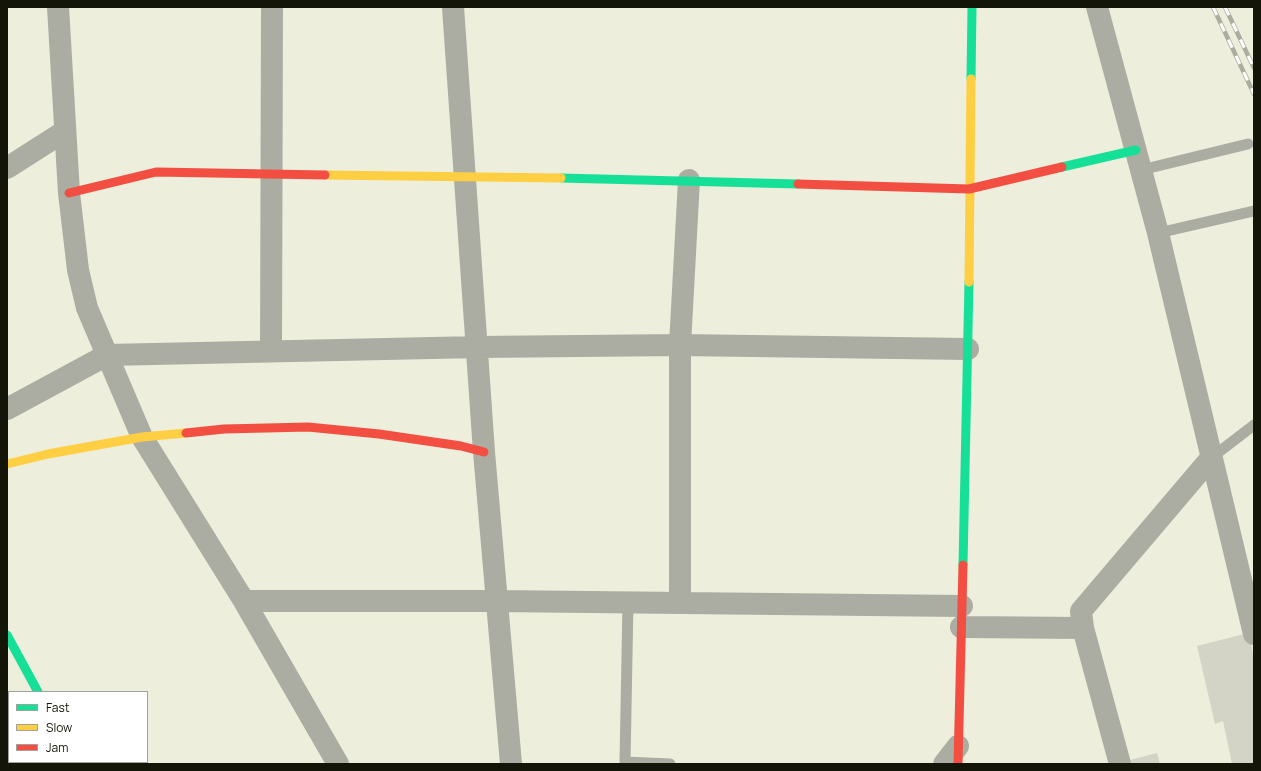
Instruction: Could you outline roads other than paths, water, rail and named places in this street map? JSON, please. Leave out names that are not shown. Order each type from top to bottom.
[{"type":"street","points":[[58,7],[69,193],[78,270],[87,308],[142,437],[244,601],[338,764]]},
{"type":"street","points":[[60,33],[75,7]]},
{"type":"street","points":[[272,7],[272,351]]},
{"type":"street","points":[[453,7],[478,347],[484,452],[511,764]]},
{"type":"street","points":[[944,764],[958,755],[968,349],[972,7]]},
{"type":"street","points":[[1097,7],[1158,233],[1211,458],[1253,624]]},
{"type":"street","points":[[7,168],[66,131]]},
{"type":"street","points":[[69,193],[156,172],[271,172],[689,180],[969,189],[1138,160]]},
{"type":"street","points":[[680,603],[680,345],[689,180]]},
{"type":"street","points":[[7,409],[107,355],[478,347],[680,345],[968,349]]},
{"type":"street","points":[[7,464],[48,454],[142,437],[224,429],[308,427],[379,434],[460,446],[484,452]]},
{"type":"street","points":[[1120,764],[1083,628],[1081,611],[1211,458]]},
{"type":"street","points":[[244,601],[680,603],[961,616],[1083,628]]},
{"type":"street","points":[[7,634],[37,691]]},
{"type":"lane","points":[[1138,160],[1248,144]]},
{"type":"lane","points":[[1158,233],[1254,211]]},
{"type":"lane","points":[[1211,458],[1254,425]]},
{"type":"lane","points":[[628,602],[625,762],[670,764]]},
{"type":"railway","points":[[1213,7],[1254,94]]},
{"type":"railway","points":[[1225,7],[1254,68]]}]
